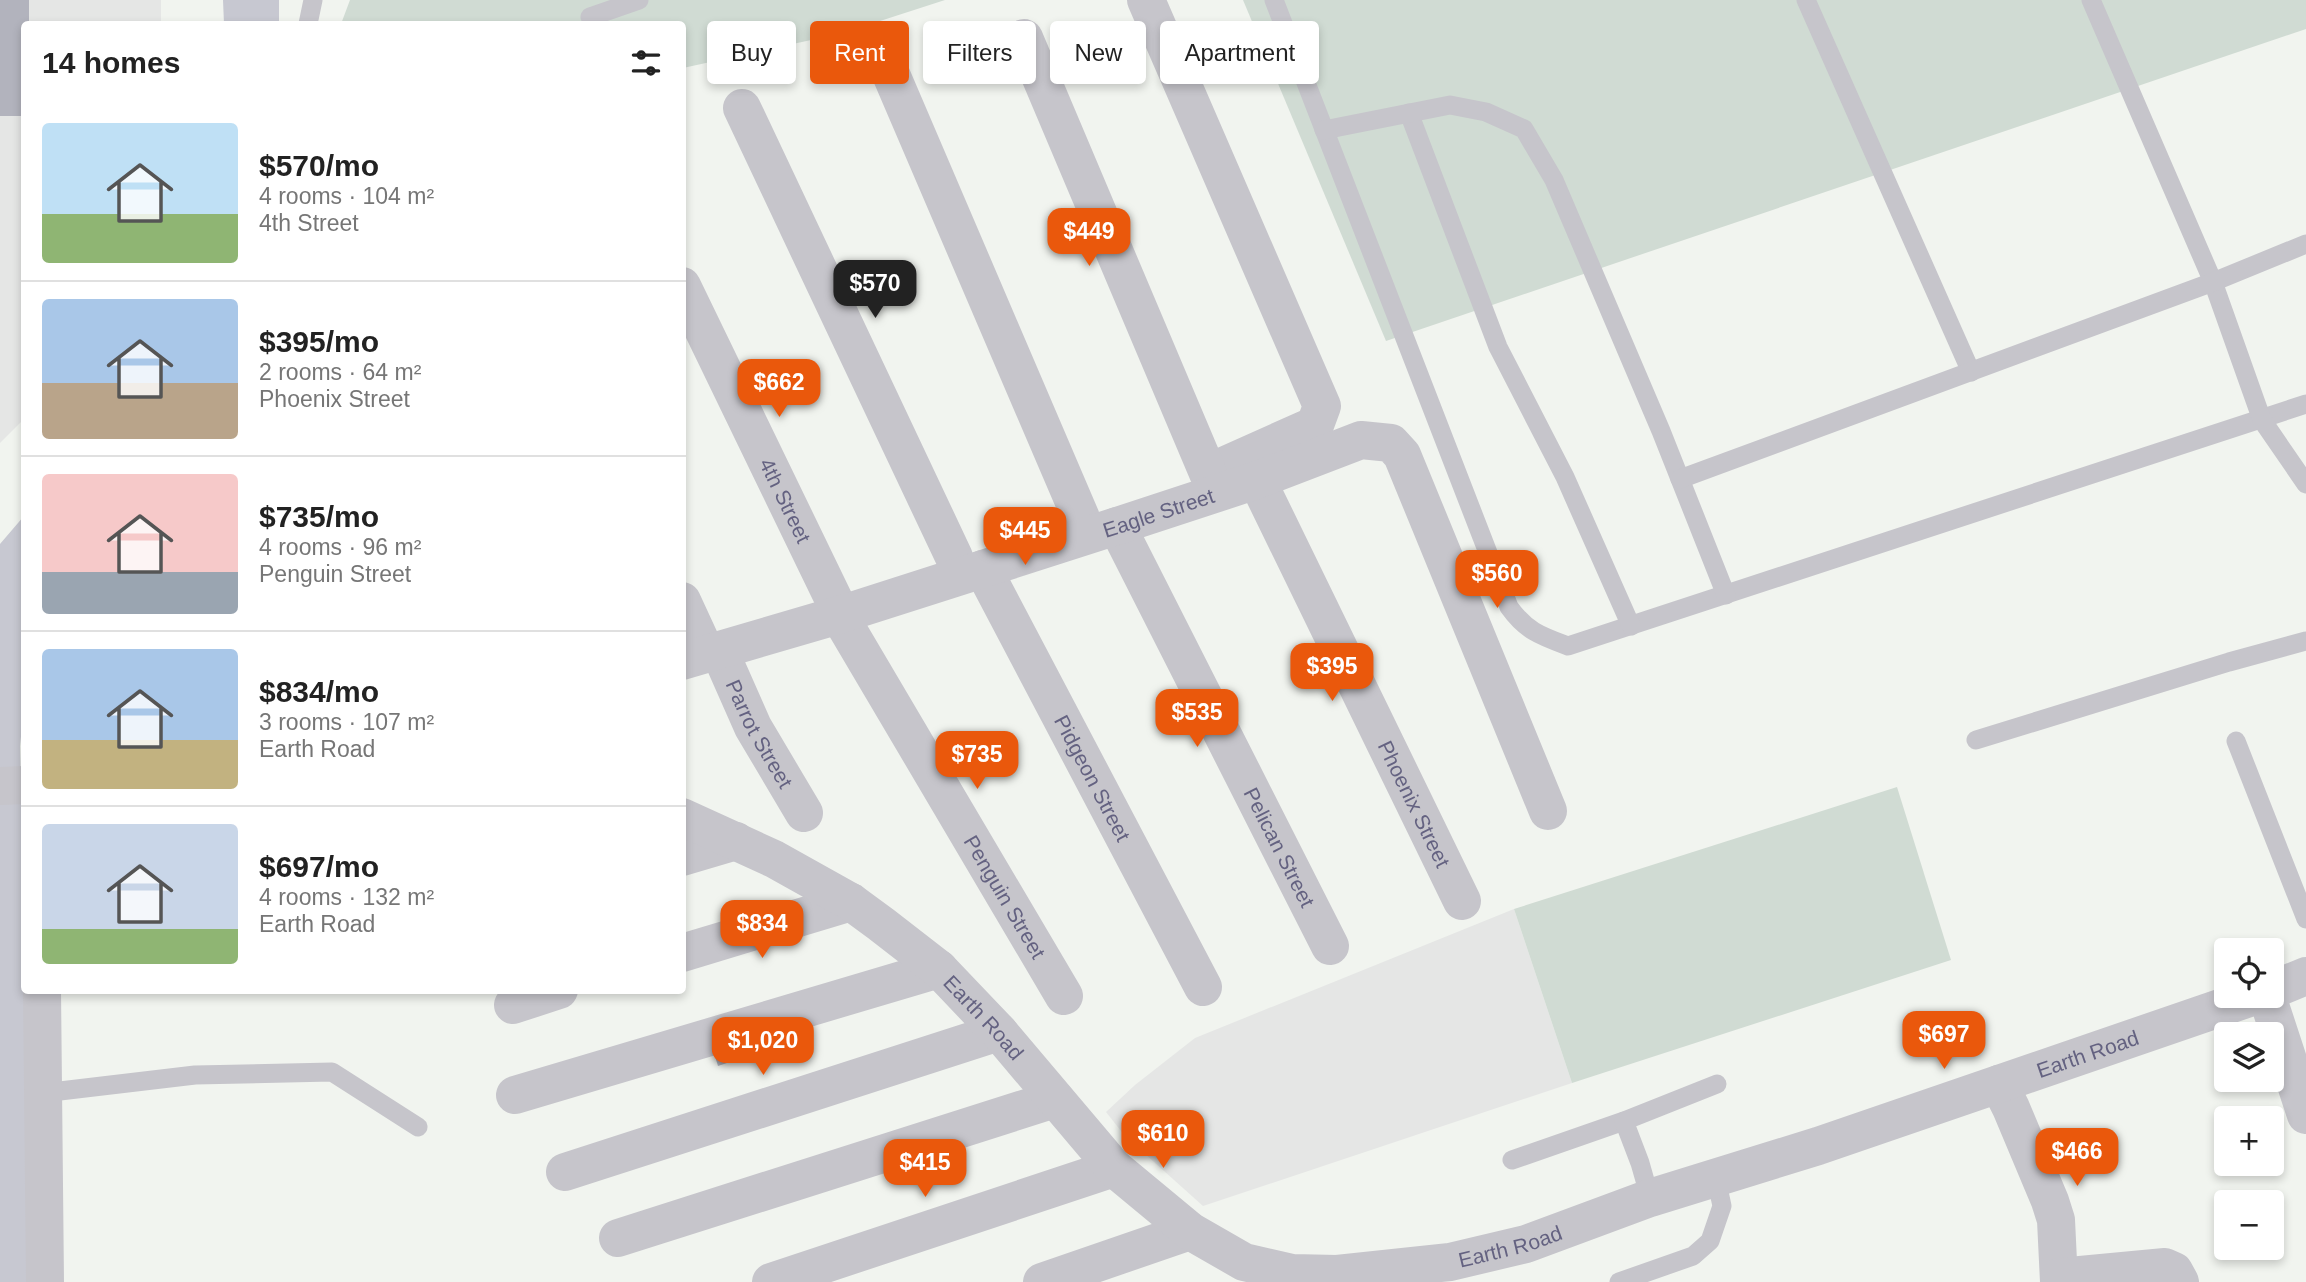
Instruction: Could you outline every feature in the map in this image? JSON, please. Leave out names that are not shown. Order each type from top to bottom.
[{"type":"street","name":"Eagle Street","points":[[1099,522],[1315,425],[1322,406],[1146,0]]},
{"type":"street","points":[[1036,66],[1208,473]]},
{"type":"street","name":"Pelican Street","points":[[896,84],[1099,522],[1330,946]]},
{"type":"street","name":"Pidgeon Street","points":[[742,108],[968,563],[1203,987]]},
{"type":"street","name":"4th Street","points":[[686,294],[836,608]]},
{"type":"street","name":"Eagle Street","points":[[696,649],[836,608],[1099,522],[1257,480],[1360,440],[1391,443],[1402,455],[1548,811]]},
{"type":"street","name":"Phoenix Street","points":[[1257,480],[1462,901]]},
{"type":"street","name":"Penguin Street","points":[[836,608],[1064,996]]},
{"type":"street","name":"Parrot Street","points":[[686,615],[696,649],[753,727],[804,813]]},
{"type":"street","name":"Earth Road","points":[[686,819],[774,859],[850,902],[939,969],[999,1032],[1114,1168],[1190,1231],[1244,1262],[1328,1278],[1450,1262],[1526,1244],[1650,1198],[1818,1146],[2220,1008]]},
{"type":"street","points":[[686,856],[736,841]]},
{"type":"street","points":[[686,952],[850,902]]},
{"type":"street","points":[[515,1095],[939,969]]},
{"type":"street","points":[[2284,985],[2306,976]]},
{"type":"street","points":[[42,994],[44,1282]]},
{"type":"street","points":[[513,1004],[546,994]]},
{"type":"street","points":[[2271,1008],[2306,1115]]},
{"type":"street","points":[[565,1172],[999,1032]]},
{"type":"street","points":[[1999,1084],[2050,1200],[2056,1220],[2059,1280],[2165,1267],[2174,1272],[2180,1282]]},
{"type":"street","points":[[618,1238],[1055,1099]]},
{"type":"street","points":[[771,1282],[1114,1168]]},
{"type":"street","points":[[1042,1282],[1190,1231]]},
{"type":"lane","points":[[308,21],[313,0]]},
{"type":"lane","points":[[590,17],[639,0]]},
{"type":"lane","points":[[1273,0],[1508,607],[1520,623],[1541,636],[1568,646],[2306,404]]},
{"type":"lane","points":[[1806,0],[1971,372]]},
{"type":"lane","points":[[2091,0],[2213,282],[2262,420],[2306,484]]},
{"type":"lane","points":[[1324,130],[1450,105],[1486,112],[1524,129],[1554,180],[1726,595]]},
{"type":"lane","points":[[1409,113],[1498,347],[1565,477],[1631,626]]},
{"type":"lane","points":[[1680,479],[2213,282],[2306,244]]},
{"type":"lane","points":[[1976,740],[2306,641]]},
{"type":"lane","points":[[2236,741],[2306,919]]},
{"type":"lane","points":[[43,1093],[195,1075],[332,1072],[418,1127]]},
{"type":"lane","points":[[1512,1160],[1624,1121],[1717,1084]]},
{"type":"lane","points":[[1624,1121],[1650,1198]]},
{"type":"lane","points":[[1619,1282],[1693,1256],[1710,1241],[1722,1206],[1716,1178]]},
{"type":"shaded area","points":[[0,0],[161,0],[161,21],[21,21],[21,422],[0,443]]},
{"type":"shaded area","points":[[223,0],[279,0],[279,21],[224,21]]},
{"type":"shaded area","points":[[350,0],[945,0],[880,21],[810,21],[810,40],[796,43],[796,21],[707,21],[707,63],[686,67],[686,21],[342,21]]},
{"type":"shaded area","points":[[1243,0],[2306,0],[2306,29],[1386,341],[1278,84],[1319,84],[1319,21],[1252,21]]},
{"type":"shaded area","points":[[21,520],[21,994],[26,994],[34,1282],[0,1282],[0,544]]},
{"type":"shaded area","points":[[1897,787],[1951,960],[1572,1083],[1514,909]]},
{"type":"shaded area","points":[[1514,909],[1572,1083],[1203,1206],[1125,1136],[1106,1112],[1135,1085],[1195,1038]]},
{"type":"building","points":[[0,0],[29,0],[29,21],[21,21],[21,116],[0,116]]},
{"type":"building","points":[[730,1038],[736,1060],[718,1066],[711,1044]]}]
